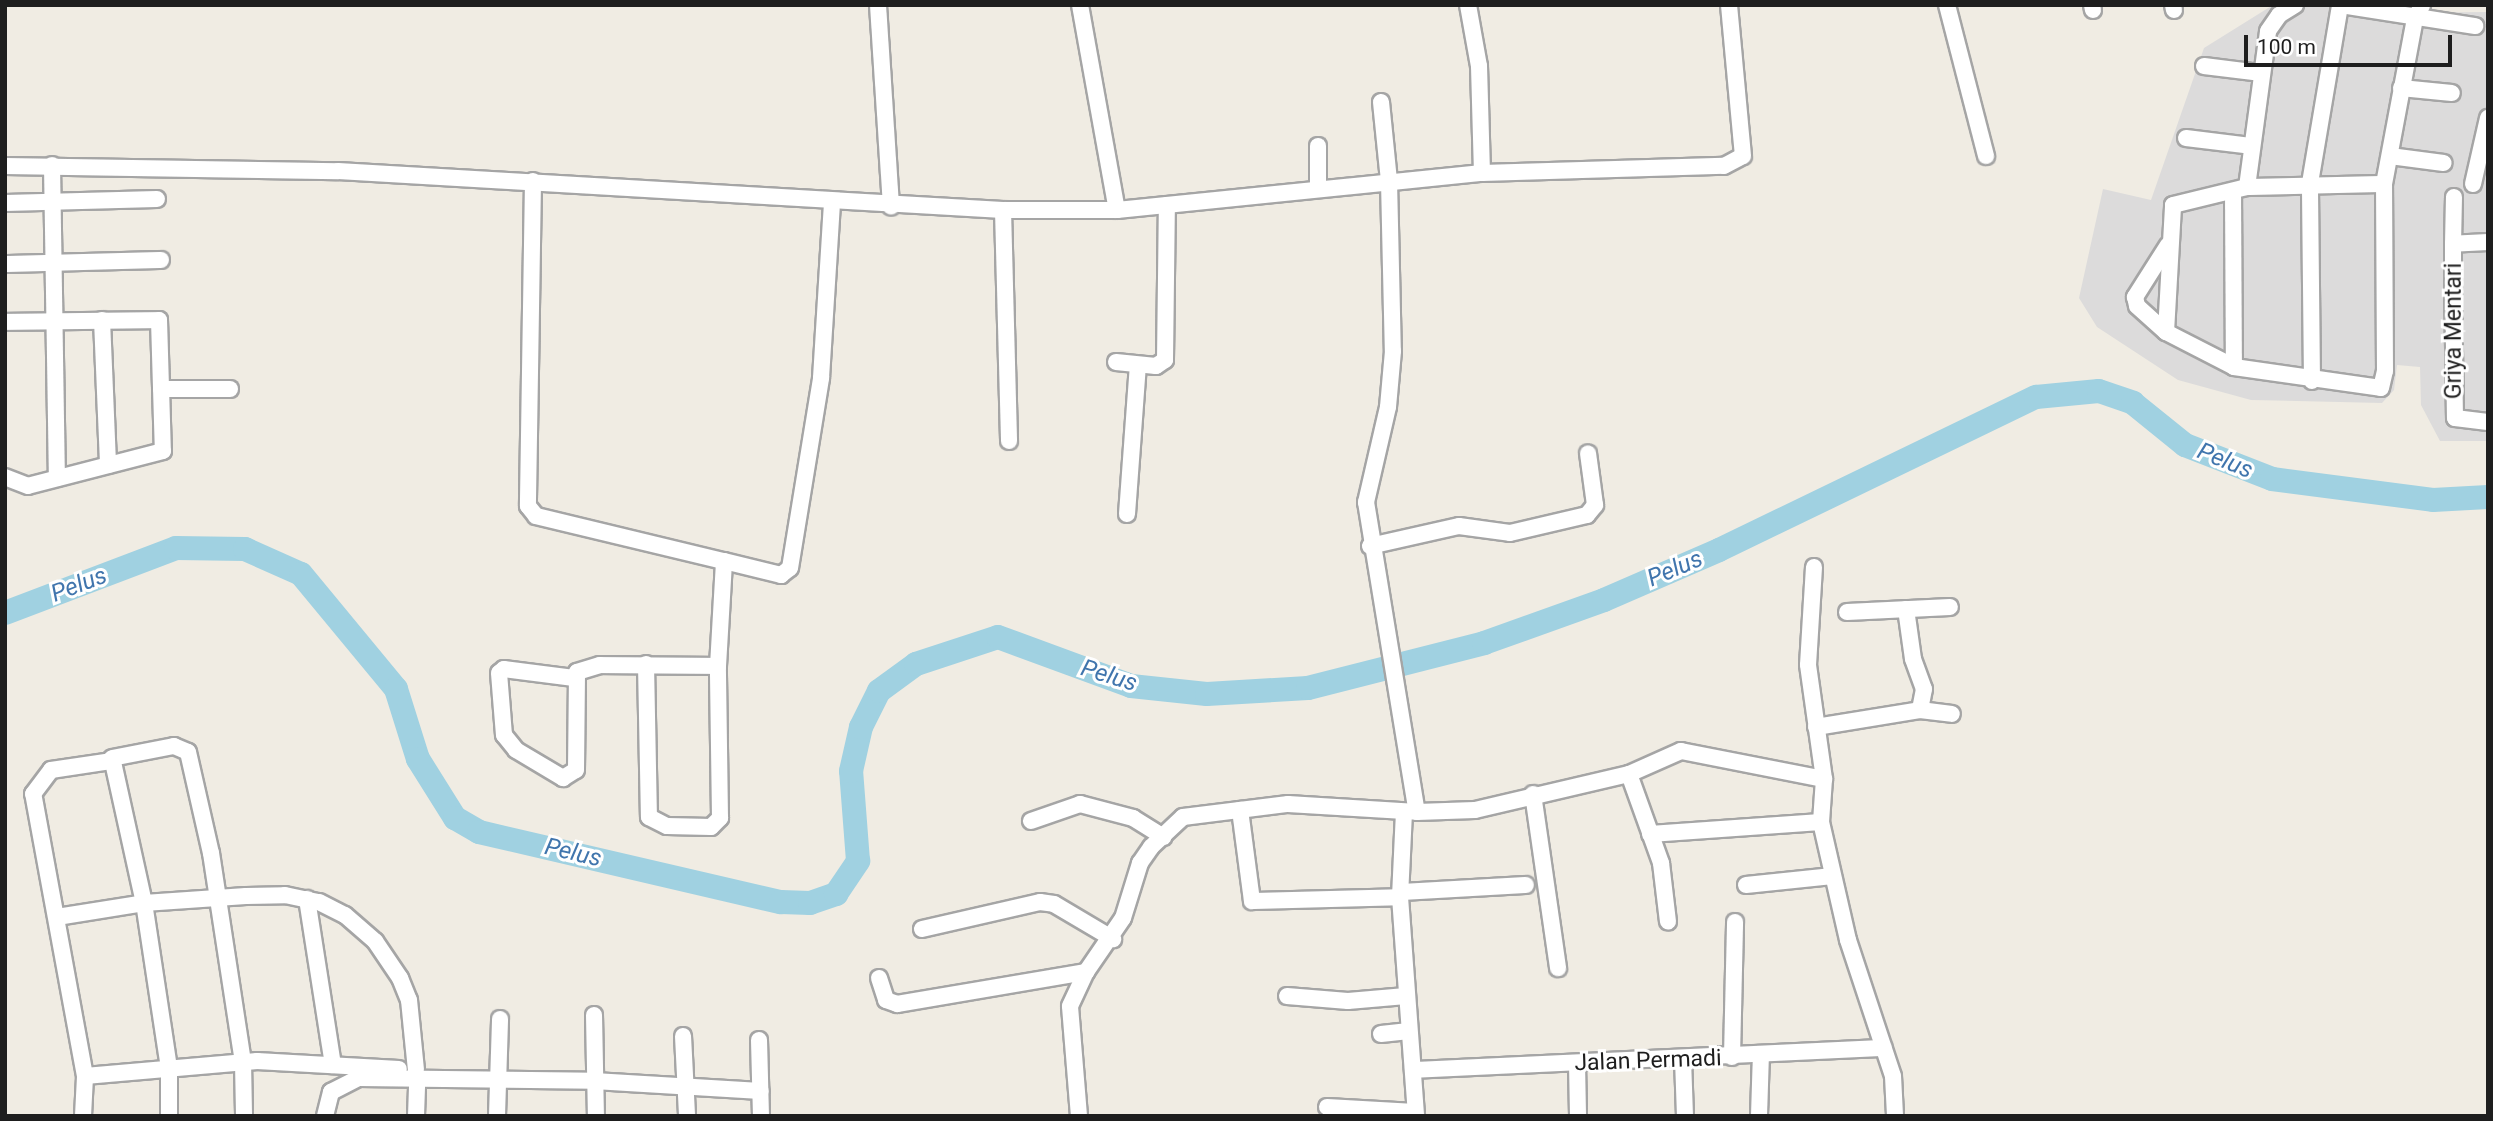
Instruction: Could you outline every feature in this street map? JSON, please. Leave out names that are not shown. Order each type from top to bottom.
[{"type":"street","points":[[878,5],[891,207]]},
{"type":"street","points":[[1080,5],[1117,210]]},
{"type":"street","points":[[1468,5],[1479,66],[1482,173]]},
{"type":"street","points":[[5,166],[52,165],[533,181],[891,207],[1117,210],[1482,173],[1737,163],[1743,156],[1729,5]]},
{"type":"street","points":[[1947,5],[1986,156]]},
{"type":"street","points":[[2234,367],[2240,189],[2251,146],[2260,73],[2273,20],[2295,5]]},
{"type":"street","points":[[2312,381],[2310,183],[2340,5],[2419,12],[2475,26]]},
{"type":"street","points":[[2168,245],[2134,297],[2137,306],[2166,332],[2234,367],[2312,381],[2381,388],[2384,184],[2401,88],[2419,12]]},
{"type":"street","points":[[2204,66],[2260,73]]},
{"type":"street","points":[[2401,88],[2452,93]]},
{"type":"street","points":[[1327,1107],[1415,1114],[1401,894],[1411,812],[1398,699],[1370,546],[1368,478],[1388,407],[1393,351],[1389,181],[1381,102]]},
{"type":"street","points":[[2473,184],[2488,118]]},
{"type":"street","points":[[2186,138],[2251,146]]},
{"type":"street","points":[[1318,146],[1318,188]]},
{"type":"street","points":[[2390,156],[2444,163]]},
{"type":"street","points":[[52,165],[52,320],[57,478]]},
{"type":"street","points":[[533,181],[528,506],[536,516],[780,575],[790,568],[821,378],[832,203]]},
{"type":"street","points":[[2166,332],[2168,245],[2173,205],[2240,189],[2310,183],[2384,184]]},
{"type":"street","points":[[2453,244],[2454,197]]},
{"type":"street","points":[[5,203],[157,199]]},
{"type":"street","points":[[1116,362],[1156,366],[1165,360],[1167,205]]},
{"type":"street","points":[[1003,210],[1009,441]]},
{"type":"street","name":"Griya Mentari","points":[[2488,242],[2453,244],[2455,418],[2488,422]]},
{"type":"street","points":[[5,264],[160,260]]},
{"type":"street","points":[[102,320],[108,465]]},
{"type":"street","points":[[5,322],[159,320],[163,451],[28,486],[5,477]]},
{"type":"street","points":[[1126,514],[1139,365]]},
{"type":"street","points":[[161,388],[230,388]]},
{"type":"street","points":[[1370,546],[1459,526],[1510,533],[1587,515],[1595,505],[1588,453]]},
{"type":"street","points":[[646,664],[649,817],[667,826],[704,828],[720,818],[718,666],[724,561]]},
{"type":"street","points":[[1814,566],[1808,666],[1824,779],[1821,822],[1833,876],[1883,1048],[1894,1076],[1895,1116]]},
{"type":"street","points":[[1847,612],[1950,607]]},
{"type":"street","points":[[1906,610],[1913,659],[1924,689],[1920,710]]},
{"type":"street","points":[[574,678],[504,668],[499,673],[504,735],[516,750],[562,778],[576,770],[574,678],[581,670],[600,665],[718,666]]},
{"type":"street","points":[[1816,727],[1920,710],[1952,713]]},
{"type":"street","points":[[169,1116],[169,1068],[144,904],[112,761],[115,756],[174,746],[188,751],[218,897],[243,1062],[244,1116]]},
{"type":"street","points":[[1079,1116],[1070,1006],[1086,972],[1112,939],[1140,863],[1183,817],[1288,804],[1411,812],[1475,810],[1533,794],[1631,780],[1681,751],[1824,779]]},
{"type":"street","points":[[83,1116],[85,1076],[33,794],[51,770],[112,761]]},
{"type":"street","points":[[1631,780],[1661,863],[1668,922]]},
{"type":"street","points":[[1533,794],[1539,814],[1558,968]]},
{"type":"street","points":[[1031,821],[1080,804],[1133,818],[1163,837]]},
{"type":"street","points":[[1240,810],[1252,901],[1526,885]]},
{"type":"street","points":[[1650,834],[1821,822]]},
{"type":"street","points":[[1746,885],[1833,876]]},
{"type":"street","points":[[57,917],[144,904],[218,897],[285,895],[307,900],[345,915],[387,955],[409,1000],[416,1075],[416,1116]]},
{"type":"street","points":[[307,900],[333,1065]]},
{"type":"street","points":[[922,929],[1040,902],[1054,904],[1112,939]]},
{"type":"street","points":[[1732,1057],[1735,922]]},
{"type":"street","points":[[879,978],[886,1000],[897,1004],[1086,972]]},
{"type":"street","points":[[1287,996],[1348,1001],[1406,996]]},
{"type":"street","points":[[594,1015],[596,1116]]},
{"type":"street","points":[[497,1116],[500,1019]]},
{"type":"street","points":[[1381,1034],[1409,1031]]},
{"type":"street","points":[[683,1037],[687,1116]]},
{"type":"street","points":[[759,1040],[761,1116]]},
{"type":"street","name":"Jalan Permadi","points":[[1413,1070],[1883,1048]]},
{"type":"street","points":[[1759,1116],[1761,1055]]},
{"type":"street","points":[[1683,1059],[1685,1116]]},
{"type":"street","points":[[85,1076],[243,1062],[333,1065],[416,1075],[594,1081],[761,1091]]},
{"type":"street","points":[[1577,1063],[1578,1116]]},
{"type":"street","points":[[325,1116],[327,1100],[340,1085],[359,1078],[416,1075]]},
{"type":"shaded area","points":[[2273,5],[2356,5],[2389,13],[2488,12],[2488,441],[2440,441],[2421,405],[2420,367],[2397,365],[2394,390],[2382,403],[2251,400],[2178,380],[2097,327],[2079,298],[2103,189],[2151,200],[2204,48]]},
{"type":"waterway","name":"Pelus","points":[[5,613],[176,548],[245,549],[301,574],[396,689],[418,759],[455,818],[479,832],[781,902],[810,903],[836,894],[858,861],[851,771],[861,727],[879,691],[916,664],[998,637],[1131,686],[1207,694],[1308,688],[1484,643],[1604,600],[1719,550],[2036,397],[2099,391],[2133,403],[2185,445],[2272,479],[2433,500],[2488,497]]}]
